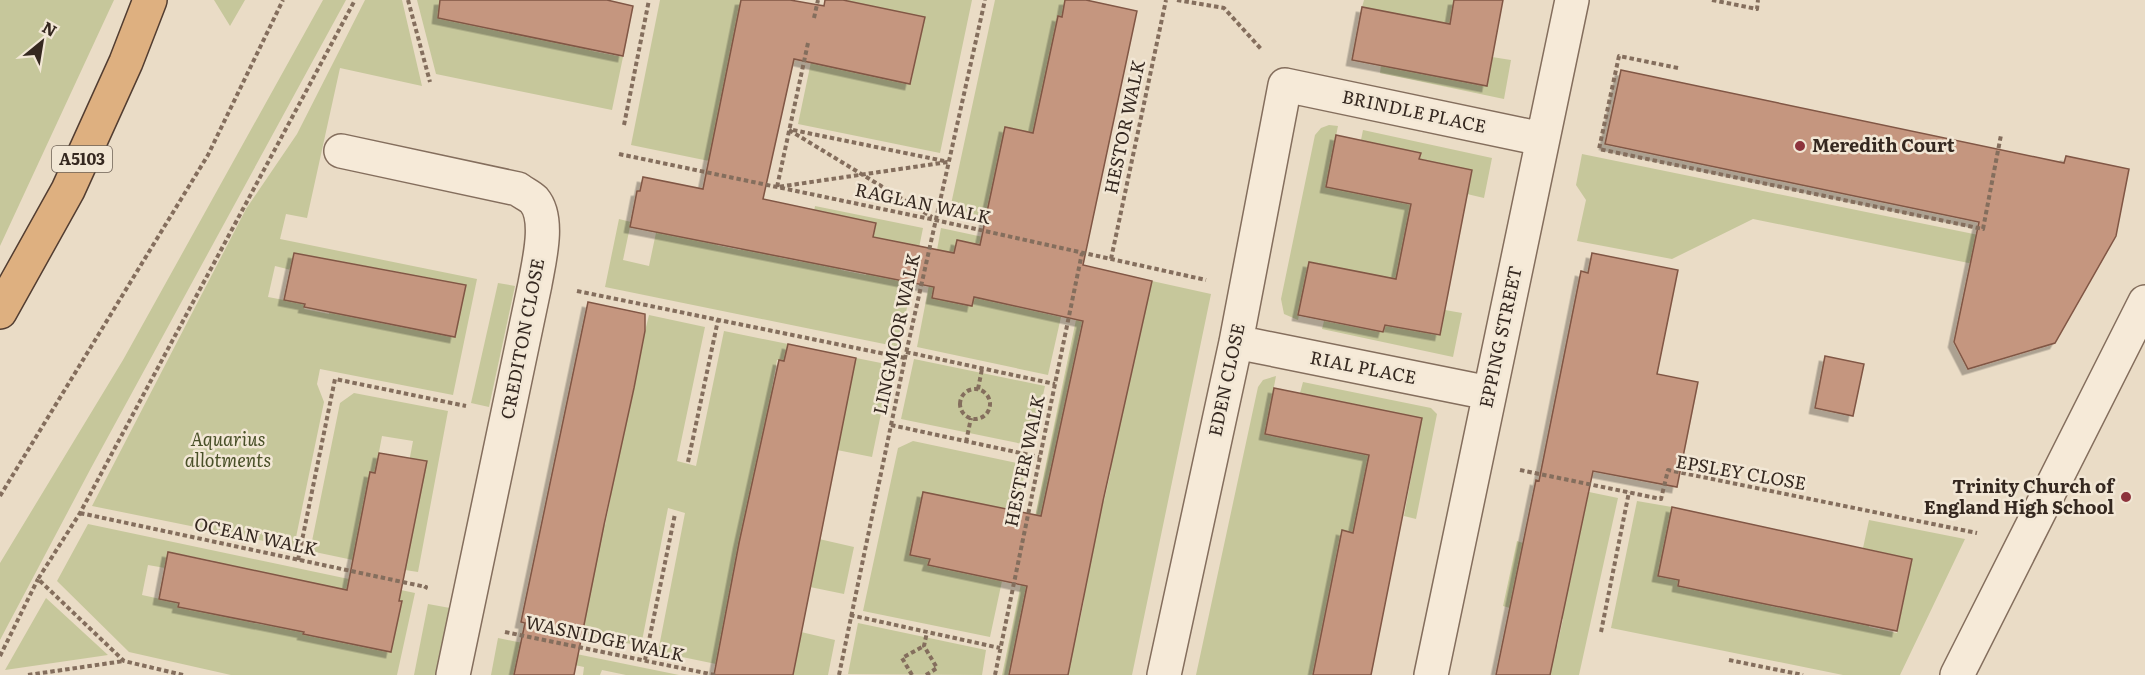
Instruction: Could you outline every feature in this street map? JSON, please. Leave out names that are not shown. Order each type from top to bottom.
[{"type":"highway","name":"A5103","points":[[0,312],[68,190],[126,62],[150,0]]},
{"type":"street","name":"EPPING STREET","points":[[1431,675],[1572,0]]},
{"type":"street","name":"BRINDLE PLACE","points":[[1285,85],[1542,139]]},
{"type":"street","name":"EDEN CLOSE","points":[[1164,675],[1236,342],[1285,85]]},
{"type":"street","name":"CREDITON CLOSE","points":[[341,151],[518,189],[534,200],[542,217],[540,251],[453,675]]},
{"type":"street","points":[[1957,675],[2145,302]]},
{"type":"street","name":"RIAL PLACE","points":[[1236,342],[1490,393]]},
{"type":"path","points":[[0,496],[208,154],[283,0]]},
{"type":"path","points":[[0,656],[38,579],[80,513],[355,0]]},
{"type":"path","points":[[408,0],[430,82]]},
{"type":"path","points":[[624,125],[649,0]]},
{"type":"path","points":[[813,18],[818,0]]},
{"type":"path","name":"LINGMOOR WALK","points":[[839,675],[906,352],[985,0]]},
{"type":"path","name":"HESTOR WALK","points":[[1111,259],[1166,0]]},
{"type":"path","points":[[1177,0],[1224,8],[1268,57]]},
{"type":"path","points":[[1712,0],[1756,9],[1758,0]]},
{"type":"path","points":[[808,43],[777,188],[948,162]]},
{"type":"path","points":[[1678,68],[1619,56],[1599,149],[1983,229],[2001,135]]},
{"type":"path","points":[[789,130],[948,162]]},
{"type":"path","points":[[789,130],[935,220]]},
{"type":"path","name":"RAGLAN WALK","points":[[619,154],[1210,280]]},
{"type":"path","name":"HESTER WALK","points":[[995,675],[1082,253]]},
{"type":"path","points":[[574,291],[905,358]]},
{"type":"path","points":[[688,462],[718,320]]},
{"type":"path","points":[[906,352],[1055,384]]},
{"type":"path","points":[[978,389],[982,369]]},
{"type":"path","points":[[298,560],[335,379],[507,415]]},
{"type":"path","points":[[978,389],[986,394],[989,407],[985,416],[971,418],[963,412],[960,403],[964,394],[978,389]]},
{"type":"path","points":[[966,442],[971,418]]},
{"type":"path","points":[[891,425],[1040,458]]},
{"type":"path","name":"EPSLEY CLOSE","points":[[1520,470],[1661,499],[1668,470],[1977,533]]},
{"type":"path","points":[[1601,632],[1629,492]]},
{"type":"path","name":"OCEAN WALK","points":[[80,513],[426,587]]},
{"type":"path","points":[[645,661],[675,514]]},
{"type":"path","points":[[38,579],[124,661]]},
{"type":"path","points":[[850,615],[1000,648]]},
{"type":"path","name":"WASNIDGE WALK","points":[[501,631],[714,675]]},
{"type":"path","points":[[926,675],[937,669],[924,646],[927,632]]},
{"type":"path","points":[[912,675],[903,658],[924,646]]},
{"type":"path","points":[[1729,660],[1803,675]]},
{"type":"path","points":[[28,675],[124,661],[183,675]]},
{"type":"green space","points":[[0,0],[114,0],[0,246]]},
{"type":"green space","points":[[214,0],[245,0],[230,26]]},
{"type":"green space","points":[[323,0],[346,0],[0,640],[0,563],[123,360]]},
{"type":"green space","name":"Aquarius allotments","points":[[365,0],[402,0],[422,86],[340,68],[307,218],[286,214],[280,239],[477,279],[453,395],[320,369],[317,384],[324,402],[294,547],[92,506],[246,209],[297,134]],"holes":[[[295,253],[403,273],[416,292],[420,276],[465,285],[455,337],[393,320],[392,325],[367,320],[368,315],[331,307],[329,314],[304,309],[305,304],[268,297],[275,266],[291,270]]]},
{"type":"green space","points":[[417,0],[454,0],[486,28],[575,46],[592,46],[592,51],[623,57],[612,110],[436,74]]},
{"type":"green space","points":[[660,0],[748,0],[709,161],[631,145]]},
{"type":"green space","points":[[843,0],[972,0],[940,153],[798,124],[811,62],[911,83],[924,17]]},
{"type":"green space","points":[[995,0],[1065,0],[1062,17],[1058,16],[1033,133],[1005,127],[995,174],[1010,222],[950,209]]},
{"type":"green space","points":[[1364,0],[1454,0],[1450,25],[1362,7]]},
{"type":"green space","points":[[1492,57],[1511,60],[1504,99],[1380,73],[1381,65],[1486,86]]},
{"type":"green space","points":[[1329,125],[1338,126],[1326,186],[1412,205],[1397,280],[1309,262],[1298,320],[1284,314],[1281,299],[1315,135],[1321,128]]},
{"type":"green space","points":[[1363,130],[1492,158],[1484,198],[1467,194],[1471,170],[1419,159],[1420,153],[1361,140]]},
{"type":"green space","points":[[1582,154],[2003,240],[1998,269],[1753,219],[1672,259],[1577,241],[1586,200],[1576,185]]},
{"type":"green space","points":[[815,206],[923,228],[899,347],[605,287],[619,219],[631,222],[623,260],[649,266],[657,228],[717,241],[716,245],[741,250],[742,245],[779,252],[778,257],[803,262],[805,258],[841,266],[841,270],[866,275],[876,223],[830,214],[811,228]]},
{"type":"green space","points":[[941,228],[1011,243],[1009,251],[957,240],[954,253],[937,250]]},
{"type":"green space","points":[[1087,267],[1091,279],[1043,509],[1047,577],[1014,651],[1009,675],[1002,675]]},
{"type":"green space","points":[[1152,281],[1211,294],[1132,675],[1068,675],[1071,663],[1066,662],[1072,630],[1078,630],[1084,600],[1077,597],[1090,565],[1096,534],[1098,500],[1104,501],[1111,470],[1105,469],[1117,437]]},
{"type":"green space","points":[[498,283],[515,286],[489,407],[471,403]]},
{"type":"green space","points":[[929,285],[934,286],[932,298],[971,306],[974,297],[1061,317],[1048,375],[917,347]]},
{"type":"green space","points":[[1445,310],[1462,313],[1453,357],[1322,329],[1324,321],[1383,332],[1385,325],[1440,335]]},
{"type":"green space","points":[[649,315],[705,327],[677,461],[696,466],[724,331],[788,344],[784,361],[777,360],[772,388],[779,390],[733,572],[740,573],[730,589],[716,664],[658,652],[685,513],[668,508],[641,646],[576,633],[598,525],[605,525],[611,496],[604,495]]},
{"type":"green space","points":[[856,358],[891,365],[872,457],[837,450]]},
{"type":"green space","points":[[914,359],[1045,386],[1032,446],[901,419]]},
{"type":"green space","points":[[1276,376],[1265,434],[1372,456],[1362,494],[1357,534],[1341,531],[1313,675],[1196,675],[1258,387],[1263,380]]},
{"type":"green space","points":[[1303,382],[1431,408],[1437,414],[1416,519],[1404,516],[1422,418],[1300,393]]},
{"type":"green space","points":[[354,393],[448,411],[418,572],[405,570],[414,524],[398,521],[413,441],[382,436],[375,473],[370,472],[353,560],[310,551],[340,403]]},
{"type":"green space","points":[[913,441],[1026,465],[1017,511],[930,559],[928,564],[1002,581],[990,637],[863,611],[898,448]]},
{"type":"green space","points":[[1589,492],[1618,498],[1579,675],[1544,675],[1551,645],[1557,646],[1563,619],[1556,618],[1564,581],[1570,582],[1576,555],[1569,553],[1583,519]]},
{"type":"green space","points":[[1637,501],[1672,507],[1658,576],[1679,580],[1678,586],[1703,591],[1705,585],[1773,599],[1771,606],[1799,611],[1822,610],[1821,616],[1848,621],[1849,616],[1870,621],[1869,627],[1897,633],[1912,559],[1863,548],[1869,520],[1965,539],[1900,675],[1843,675],[1611,628]]},
{"type":"green space","points":[[88,524],[415,593],[397,675],[231,675],[129,652],[57,581]],"holes":[[[169,552],[214,561],[211,578],[356,592],[402,601],[391,652],[304,633],[305,630],[266,622],[265,625],[241,620],[242,615],[205,608],[203,612],[178,607],[179,603],[142,595],[148,565],[165,568]]]},
{"type":"green space","points":[[819,539],[854,547],[844,594],[810,587]]},
{"type":"green space","points":[[1517,541],[1523,543],[1510,608],[1503,606]]},
{"type":"green space","points":[[46,598],[108,655],[5,670]]},
{"type":"green space","points":[[428,604],[450,608],[437,675],[414,675]]},
{"type":"green space","points":[[858,623],[986,650],[982,675],[848,674]]},
{"type":"green space","points":[[801,632],[835,640],[828,675],[793,675]]},
{"type":"green space","points":[[498,638],[679,675],[626,675],[602,670],[600,675],[583,675],[584,667],[536,657],[516,667],[514,675],[491,675]]},
{"type":"building","points":[[440,0],[607,0],[633,6],[623,56],[438,18]]},
{"type":"building","points":[[741,0],[790,0],[824,6],[825,0],[843,0],[925,17],[910,84],[794,59],[763,199],[876,223],[873,237],[954,253],[957,240],[980,245],[1005,127],[1033,133],[1058,16],[1062,17],[1065,0],[1086,0],[1137,11],[1083,265],[1152,281],[1103,501],[1068,675],[1009,675],[1027,586],[928,565],[930,559],[910,555],[923,492],[1041,516],[1083,321],[974,297],[972,306],[932,298],[934,287],[630,227],[637,191],[640,191],[643,177],[703,189]]},
{"type":"building","points":[[1454,0],[1503,0],[1487,86],[1352,60],[1362,7],[1450,24]]},
{"type":"building","points":[[1621,70],[2064,163],[2066,156],[2129,169],[2116,236],[2055,343],[1968,369],[1954,342],[1979,222],[1605,144]]},
{"type":"building","points":[[1336,135],[1421,153],[1419,159],[1472,170],[1440,335],[1385,325],[1383,332],[1298,315],[1309,262],[1396,279],[1411,204],[1326,187]]},
{"type":"building","points":[[294,253],[466,285],[455,337],[304,307],[305,304],[284,300]]},
{"type":"building","points":[[1592,253],[1678,270],[1657,374],[1698,382],[1677,487],[1593,471],[1550,675],[1496,675],[1536,480],[1539,481],[1581,271],[1588,273]]},
{"type":"building","points":[[588,302],[645,314],[645,331],[634,388],[574,675],[514,675],[525,623],[521,622]]},
{"type":"building","points":[[788,344],[856,358],[793,675],[714,675],[739,543],[779,360],[784,361]]},
{"type":"building","points":[[1825,356],[1864,364],[1853,416],[1815,408]]},
{"type":"building","points":[[1274,388],[1422,418],[1371,675],[1313,675],[1342,530],[1353,533],[1369,455],[1265,434]]},
{"type":"building","points":[[379,453],[427,461],[391,652],[178,607],[179,603],[159,599],[168,552],[347,590],[370,472],[375,473]]},
{"type":"building","points":[[1672,507],[1912,559],[1897,631],[1678,586],[1679,580],[1658,576]]},
{"type":"place","name":"Meredith Court","points":[[1800,146]]},
{"type":"place","name":"Trinity Church of England High School","points":[[2126,497]]}]
